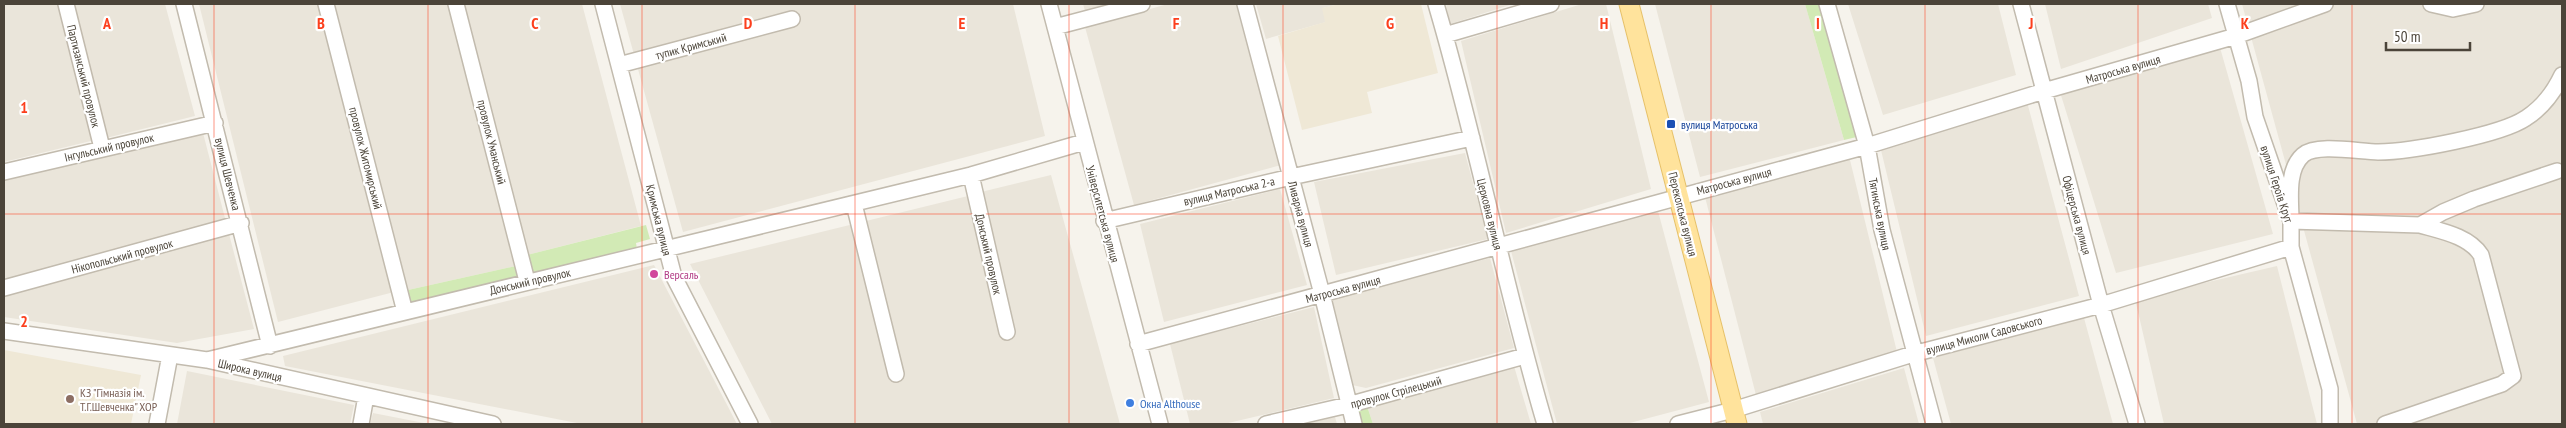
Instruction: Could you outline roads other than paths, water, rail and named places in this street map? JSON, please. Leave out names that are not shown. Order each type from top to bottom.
[{"type":"main road","name":"Перекопська вулиця","points":[[1629,4],[1735,417]]},
{"type":"street","name":"Партизанський провулок","points":[[66,4],[102,148]]},
{"type":"street","name":"вулиця Шевченка","points":[[184,4],[241,224],[270,346]]},
{"type":"street","name":"провулок Житомирський","points":[[326,4],[405,312]]},
{"type":"street","name":"провулок Уманський","points":[[456,4],[527,281]]},
{"type":"street","name":"Кримська вулиця","points":[[603,4],[674,278],[750,424]]},
{"type":"street","name":"Університетська вулиця","points":[[1049,4],[1104,221],[1160,424]]},
{"type":"street","points":[[1055,27],[1142,4]]},
{"type":"street","name":"Ливарна вулиця","points":[[1245,4],[1322,294],[1354,424]]},
{"type":"street","name":"Церковна вулиця","points":[[1436,4],[1472,138],[1525,356],[1545,424]]},
{"type":"street","points":[[1445,35],[1552,4]]},
{"type":"street","name":"Тягинська вулиця","points":[[1827,4],[1867,146],[1882,230],[1913,354],[1934,424]]},
{"type":"street","name":"Офіцерська вулиця","points":[[2021,4],[2101,305],[2137,424]]},
{"type":"street","name":"вулиця Героїв Крут","points":[[2227,4],[2255,118],[2291,221],[2290,247],[2330,389],[2330,424]]},
{"type":"street","name":"Матроська вулиця","points":[[1138,344],[1867,146],[2236,36],[2325,4]]},
{"type":"street","points":[[2431,4],[2453,10],[2476,4]]},
{"type":"street","name":"тупик Кримський","points":[[619,65],[792,19]]},
{"type":"street","points":[[2385,424],[2502,384],[2514,376],[2481,255],[2476,246],[2466,241],[2420,225],[2291,221],[2293,173],[2296,162],[2304,154],[2318,150],[2381,152],[2488,134],[2525,119],[2542,106],[2562,75]]},
{"type":"street","name":"Інгульський провулок","points":[[4,172],[215,123]]},
{"type":"street","name":"вулиця Матроська 2-а","points":[[1104,221],[1291,176],[1472,138]]},
{"type":"street","name":"Донський провулок","points":[[207,360],[270,346],[527,281],[667,250],[854,204],[970,175],[1084,142]]},
{"type":"street","points":[[2420,225],[2442,212],[2474,199],[2557,171]]},
{"type":"street","name":"Донський провулок","points":[[970,175],[1007,332]]},
{"type":"street","points":[[854,204],[896,374]]},
{"type":"street","name":"Нікопольський провулок","points":[[4,288],[241,224]]},
{"type":"street","name":"вулиця Миколи Садовського","points":[[1678,424],[1735,417],[1913,354],[2101,305],[2290,247]]},
{"type":"street","name":"Широка вулиця","points":[[4,331],[207,360],[493,424]]},
{"type":"street","points":[[157,424],[170,355]]},
{"type":"street","name":"провулок Стрілецький","points":[[1266,424],[1348,405],[1525,356]]},
{"type":"street","points":[[361,424],[366,396]]},
{"type":"place","name":"вулиця Матроська","points":[[1671,124]]},
{"type":"place","name":"Версаль","points":[[654,274]]},
{"type":"place","name":"КЗ \"Гімназія ім. Т.Г.Шевченка\" ХОР","points":[[70,399]]},
{"type":"place","name":"Окна Althouse","points":[[1130,403]]}]
